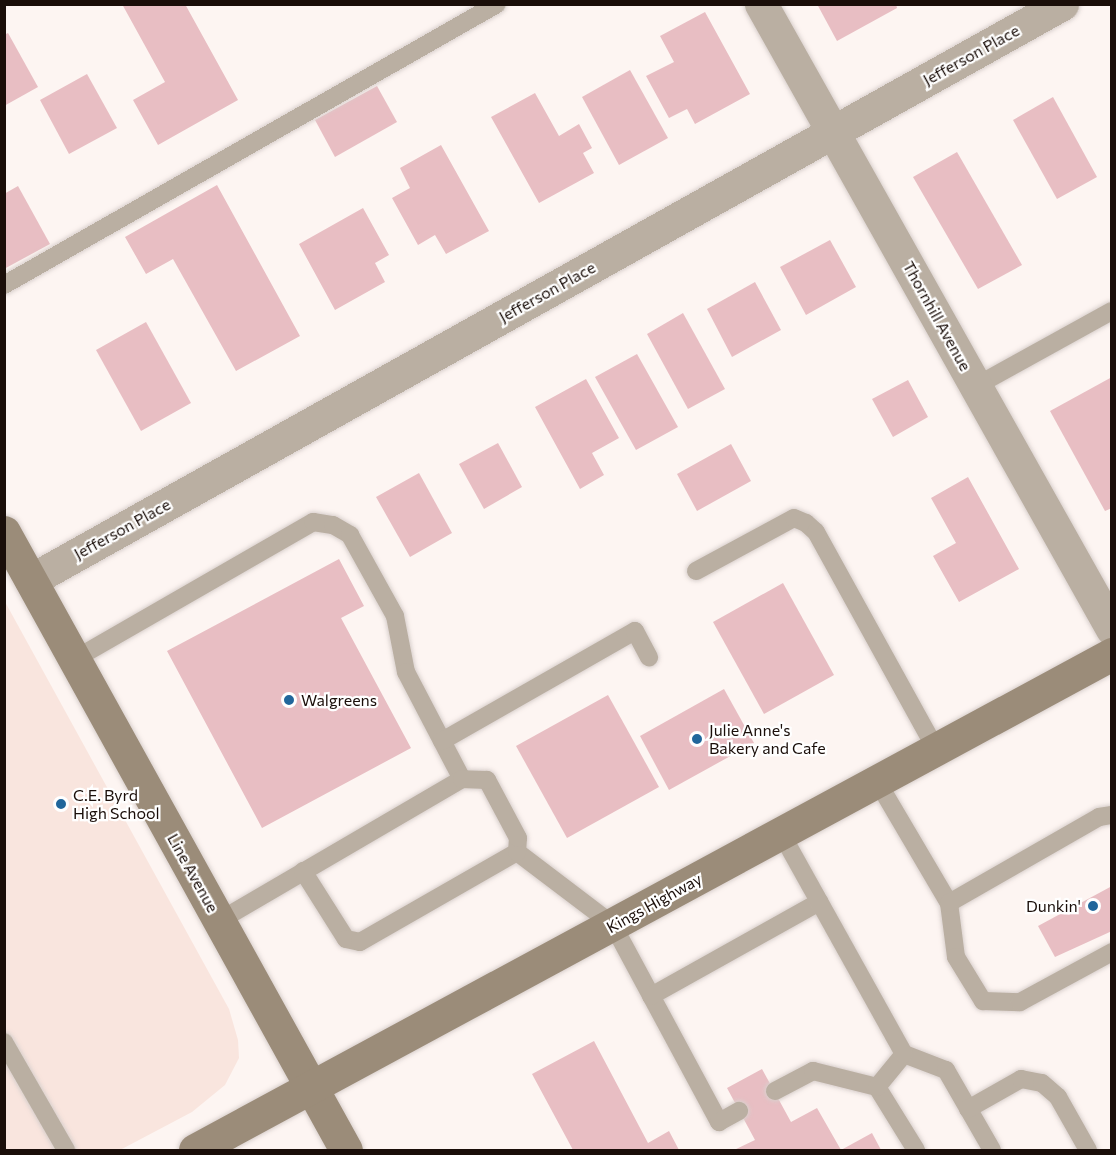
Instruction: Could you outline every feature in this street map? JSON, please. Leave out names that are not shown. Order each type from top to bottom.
[{"type":"main road","name":"Line Avenue","points":[[4,532],[346,1150]]},
{"type":"main road","name":"Kings Highway","points":[[202,1149],[1112,654]]},
{"type":"street","name":"Thornhill Avenue","points":[[761,4],[1112,628]]},
{"type":"street","name":"Jefferson Place","points":[[31,580],[1062,4]]},
{"type":"lane","points":[[4,285],[497,4]]},
{"type":"lane","points":[[976,386],[1112,311]]},
{"type":"lane","points":[[696,571],[794,518],[806,523],[816,532],[936,749]]},
{"type":"lane","points":[[75,659],[313,522],[333,525],[350,535],[395,616],[406,672],[462,779]]},
{"type":"lane","points":[[442,741],[635,631],[649,657]]},
{"type":"lane","points":[[219,921],[462,779],[487,780],[518,838],[517,852]]},
{"type":"lane","points":[[877,781],[950,903],[956,957],[983,1002],[1020,1002],[1112,952]]},
{"type":"lane","points":[[950,903],[1099,817],[1112,815]]},
{"type":"lane","points":[[781,833],[904,1054],[946,1070],[992,1150]]},
{"type":"lane","points":[[303,871],[346,939],[360,942],[517,852]]},
{"type":"lane","points":[[517,852],[613,926],[719,1122],[739,1111]]},
{"type":"lane","points":[[651,996],[819,902]]},
{"type":"lane","points":[[4,1042],[66,1150]]},
{"type":"lane","points":[[878,1087],[904,1054]]},
{"type":"lane","points":[[775,1091],[813,1071],[878,1087],[916,1150]]},
{"type":"lane","points":[[968,1109],[1021,1079],[1042,1083],[1058,1097],[1088,1150]]},
{"type":"shaded area","name":"C.E. Byrd High School","points":[[4,600],[229,1009],[238,1040],[239,1058],[225,1085],[192,1112],[120,1150],[5,1150]]},
{"type":"building","points":[[122,4],[185,4],[238,100],[158,145],[133,100],[165,82]]},
{"type":"building","points":[[817,4],[896,4],[897,8],[837,41]]},
{"type":"building","points":[[705,12],[750,94],[695,124],[687,109],[669,118],[646,76],[674,62],[660,36]]},
{"type":"building","points":[[8,33],[38,87],[4,106],[4,35]]},
{"type":"building","points":[[630,70],[668,138],[619,165],[582,97]]},
{"type":"building","points":[[87,74],[117,128],[69,154],[40,100]]},
{"type":"building","points":[[377,86],[397,122],[335,157],[315,120]]},
{"type":"building","points":[[535,93],[559,136],[579,124],[592,148],[583,153],[594,173],[539,203],[491,117]]},
{"type":"building","points":[[1053,97],[1097,177],[1057,199],[1013,120]]},
{"type":"building","points":[[441,145],[489,231],[446,254],[435,235],[418,245],[392,198],[410,188],[400,168]]},
{"type":"building","points":[[957,152],[1022,265],[978,289],[913,177]]},
{"type":"building","points":[[217,185],[300,336],[236,371],[173,259],[146,274],[125,237]]},
{"type":"building","points":[[18,186],[50,244],[4,269],[4,194]]},
{"type":"building","points":[[363,208],[389,255],[375,263],[385,282],[335,310],[299,244]]},
{"type":"building","points":[[830,240],[856,287],[806,315],[780,267]]},
{"type":"building","points":[[755,282],[781,330],[732,357],[707,309]]},
{"type":"building","points":[[683,313],[725,389],[688,409],[647,334]]},
{"type":"building","points":[[146,322],[191,403],[141,431],[96,350]]},
{"type":"building","points":[[637,354],[678,427],[636,450],[595,377]]},
{"type":"building","points":[[1112,377],[1112,508],[1105,511],[1050,411]]},
{"type":"building","points":[[586,379],[619,438],[592,453],[604,475],[580,489],[535,407]]},
{"type":"building","points":[[908,380],[928,417],[893,437],[872,399]]},
{"type":"building","points":[[498,443],[522,487],[484,509],[459,464]]},
{"type":"building","points":[[731,444],[751,481],[697,511],[677,474]]},
{"type":"building","points":[[419,473],[452,533],[410,557],[376,497]]},
{"type":"building","points":[[968,477],[1019,569],[959,602],[933,556],[956,543],[931,498]]},
{"type":"building","name":"Walgreens","points":[[339,559],[364,606],[341,618],[411,748],[262,828],[167,651]]},
{"type":"building","points":[[783,583],[834,675],[764,714],[713,622]]},
{"type":"building","name":"Julie Anne's Bakery and Cafe","points":[[724,689],[754,743],[669,790],[640,736]]},
{"type":"building","points":[[608,695],[659,787],[567,838],[516,746]]},
{"type":"building","name":"Dunkin'","points":[[1112,886],[1112,931],[1055,957],[1038,926]]},
{"type":"building","points":[[594,1041],[648,1143],[669,1131],[679,1150],[573,1150],[532,1074]]},
{"type":"building","points":[[762,1069],[791,1122],[817,1108],[841,1150],[734,1150],[755,1140],[727,1088]]},
{"type":"building","points":[[872,1133],[881,1150],[841,1150]]},
{"type":"place","name":"Walgreens","points":[[289,700]]},
{"type":"place","name":"Julie Anne's Bakery and Cafe","points":[[697,739]]},
{"type":"place","name":"C.E. Byrd High School","points":[[61,804]]},
{"type":"place","name":"Dunkin'","points":[[1093,906]]}]
